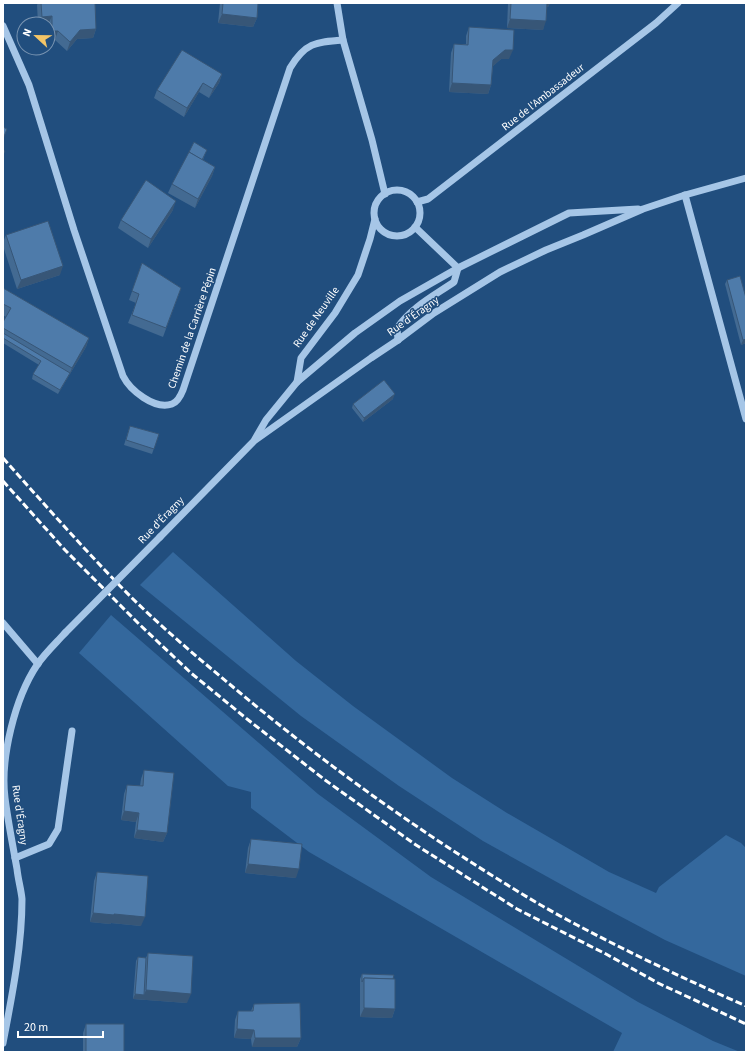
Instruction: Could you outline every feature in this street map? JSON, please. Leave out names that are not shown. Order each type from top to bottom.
[{"type":"street","points":[[337,3],[343,40],[372,140],[385,194]]},
{"type":"street","name":"Rue de l'Ambassadeur","points":[[417,202],[428,199],[656,23],[678,3]]},
{"type":"street","name":"Chemin de la Carrière Pépin","points":[[3,26],[29,85],[74,230],[123,376],[130,387],[139,394],[152,402],[166,405],[176,402],[183,390],[290,68],[301,52],[308,46],[319,42],[343,40]]},
{"type":"street","name":"Rue d'Éragny","points":[[3,1043],[14,985],[22,898],[5,797],[4,775],[10,730],[28,681],[38,664],[65,633],[254,441],[434,313],[500,272],[546,250],[643,209],[746,178]]},
{"type":"street","points":[[398,191],[406,192],[417,202],[420,209],[420,217],[412,231],[406,235],[398,236],[383,232],[375,219],[374,212],[376,205],[385,194],[398,191]]},
{"type":"street","points":[[685,196],[746,419]]},
{"type":"street","name":"Rue d'Éragny","points":[[298,382],[355,333],[400,301],[458,268],[569,213],[643,209]]},
{"type":"street","name":"Rue de Neuville","points":[[298,382],[301,358],[335,313],[358,275],[375,219]]},
{"type":"street","points":[[398,340],[397,328],[404,319],[412,310],[454,282],[458,268],[415,228]]},
{"type":"street","points":[[254,441],[266,420],[298,382]]},
{"type":"street","points":[[3,623],[38,664]]},
{"type":"street","points":[[15,858],[49,844],[58,829],[72,731]]},
{"type":"shaded area","points":[[173,552],[296,661],[353,706],[452,778],[507,813],[609,872],[656,893],[659,887],[726,835],[741,843],[746,848],[746,976],[665,940],[483,841],[399,786],[301,716],[140,585]]},
{"type":"shaded area","points":[[111,615],[318,794],[431,877],[638,1002],[713,1041],[740,1052],[613,1052],[622,1033],[309,852],[251,808],[251,792],[228,786],[79,653]]},
{"type":"building","points":[[41,3],[95,3],[96,29],[80,30],[70,42],[58,31],[56,31],[56,16],[42,16]]},
{"type":"building","points":[[223,3],[258,3],[257,18],[222,14]]},
{"type":"building","points":[[511,3],[547,3],[546,21],[510,19]]},
{"type":"building","points":[[469,27],[514,30],[513,50],[505,50],[493,60],[491,85],[452,83],[454,44],[468,45]]},
{"type":"building","points":[[182,50],[222,74],[213,89],[203,83],[187,108],[157,90]]},
{"type":"building","points":[[3,127],[7,129],[3,139]]},
{"type":"building","points":[[194,142],[207,150],[202,160],[189,152]]},
{"type":"building","points":[[189,152],[215,167],[198,199],[172,184]]},
{"type":"building","points":[[146,180],[176,201],[151,239],[121,220]]},
{"type":"building","points":[[48,221],[63,266],[21,280],[6,235]]},
{"type":"building","points":[[142,263],[181,288],[166,328],[132,315],[139,294],[132,291]]},
{"type":"building","points":[[740,276],[746,298],[746,339],[743,340],[727,280]]},
{"type":"building","points":[[3,288],[89,338],[72,368],[3,328],[3,322],[11,308],[3,304]]},
{"type":"building","points":[[3,333],[70,373],[60,390],[33,374],[41,361],[3,338]]},
{"type":"building","points":[[384,380],[395,394],[364,418],[353,404]]},
{"type":"building","points":[[130,426],[159,434],[154,449],[126,440]]},
{"type":"building","points":[[144,770],[174,773],[167,833],[137,830],[139,813],[124,811],[127,785],[143,786]]},
{"type":"building","points":[[251,839],[302,844],[299,869],[248,864]]},
{"type":"building","points":[[97,872],[148,876],[145,917],[93,913]]},
{"type":"building","points":[[148,953],[193,956],[191,994],[146,990]]},
{"type":"building","points":[[138,957],[146,958],[144,995],[135,994]]},
{"type":"building","points":[[362,974],[394,975],[393,979],[364,978],[362,982]]},
{"type":"building","points":[[364,978],[395,979],[395,1009],[364,1008]]},
{"type":"building","points":[[300,1003],[301,1038],[255,1038],[254,1030],[237,1029],[238,1011],[253,1011],[254,1004]]},
{"type":"building","points":[[86,1024],[124,1024],[124,1052],[86,1052]]},
{"type":"railway","points":[[3,458],[83,547],[133,599],[185,647],[239,692],[342,773],[449,848],[544,907],[640,957],[746,1006]]},
{"type":"railway","points":[[3,481],[65,550],[139,624],[191,673],[325,780],[416,845],[517,909],[606,954],[658,983],[746,1024]]}]
